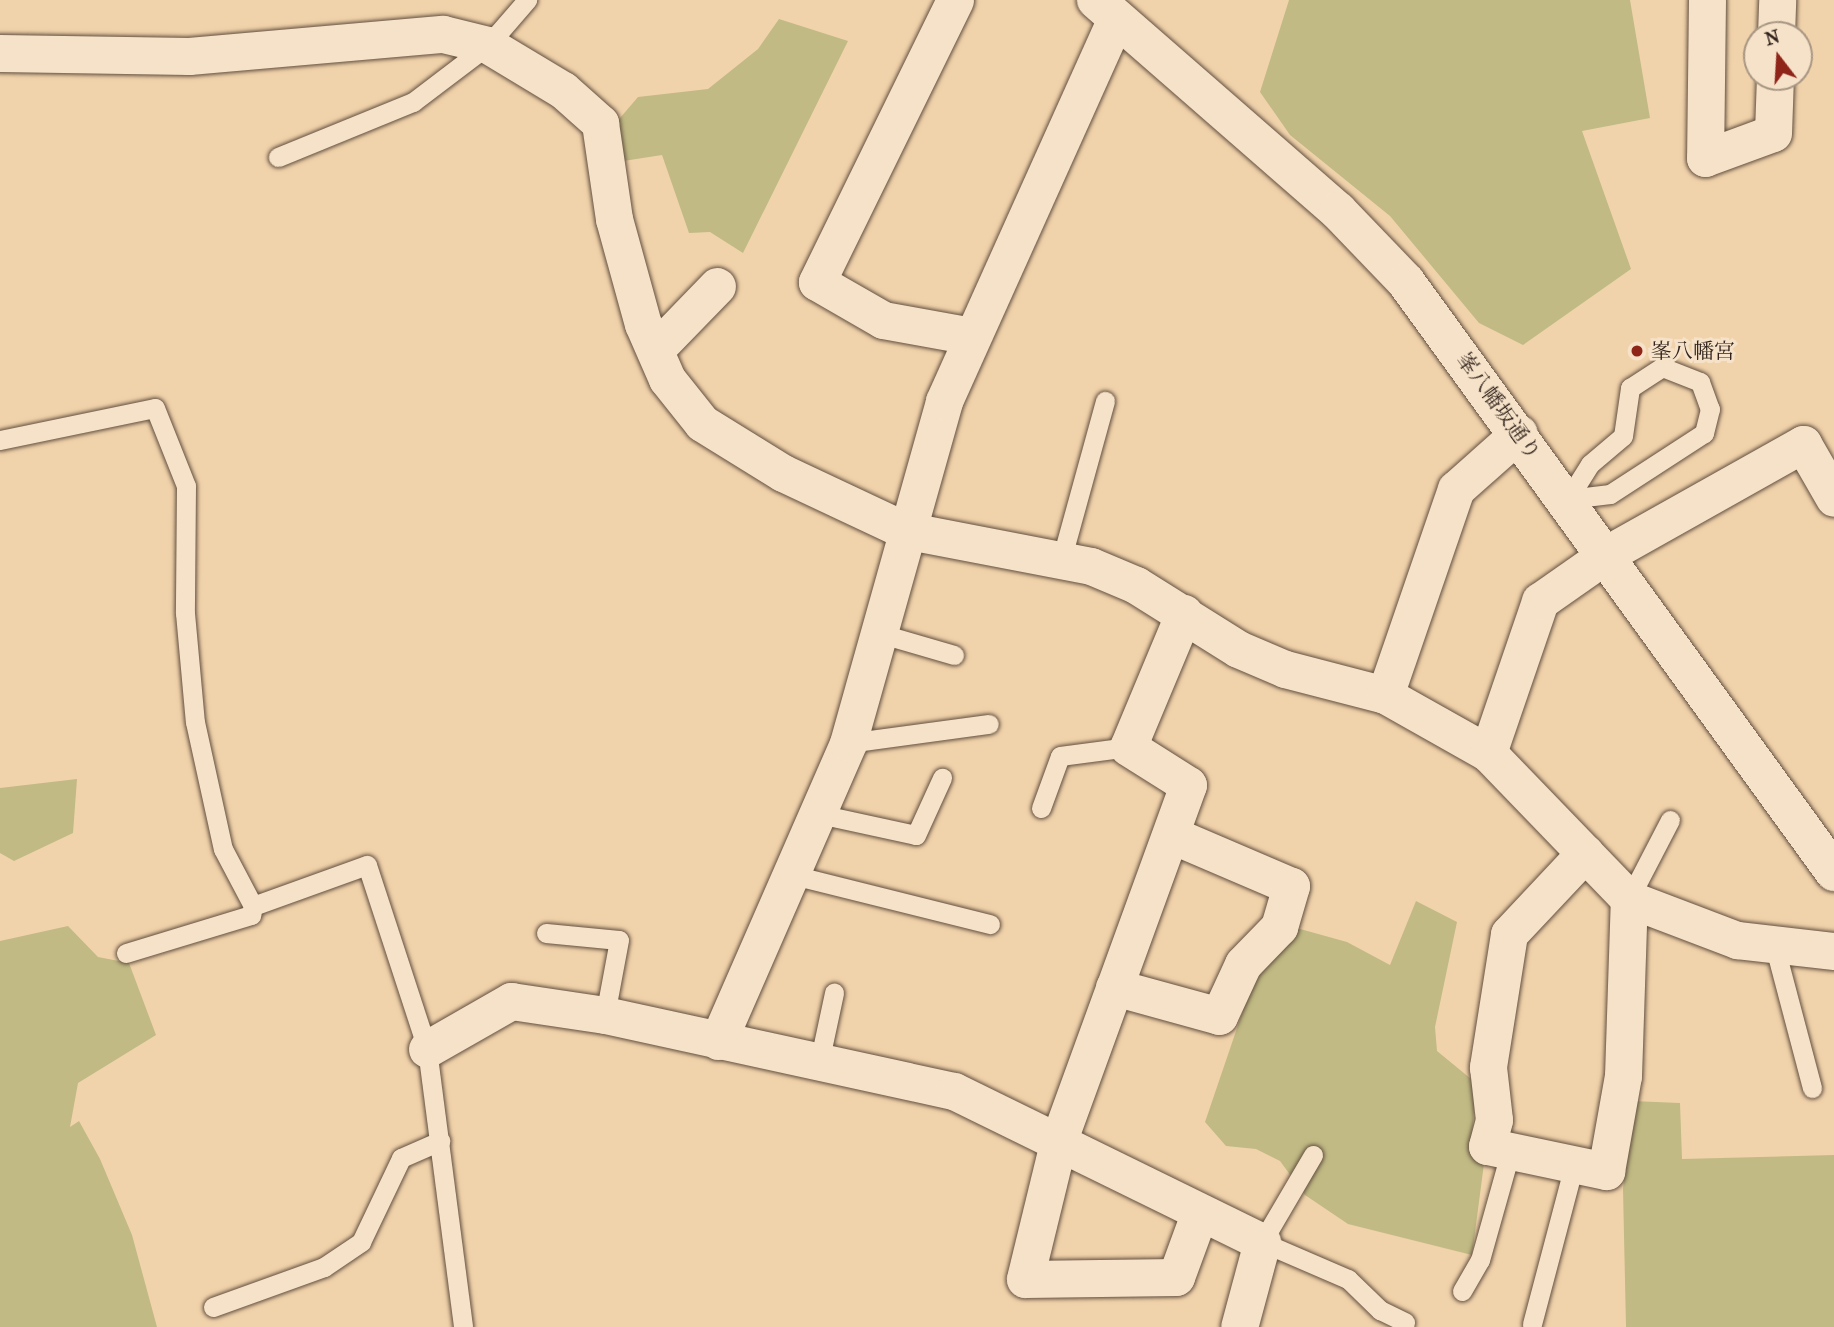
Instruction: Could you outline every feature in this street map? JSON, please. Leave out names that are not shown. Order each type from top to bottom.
[{"type":"street","points":[[955,0],[817,282],[883,320],[972,336]]},
{"type":"street","points":[[1707,0],[1705,158],[1773,133],[1774,91]]},
{"type":"street","points":[[1776,21],[1777,0]]},
{"type":"street","points":[[718,1041],[793,875],[848,743],[882,634],[904,530],[944,401],[1106,9]]},
{"type":"street","name":"峯八幡坂通り","points":[[1106,9],[1368,240],[1568,499],[1834,872]]},
{"type":"street","points":[[0,53],[189,56],[443,33],[488,45],[563,90],[600,123],[614,219],[655,350],[667,379],[702,423],[783,473],[904,530],[1062,557],[1136,585],[1285,669],[1385,695],[1488,753],[1629,899],[1737,940],[1834,951]]},
{"type":"street","points":[[655,350],[717,286]]},
{"type":"street","points":[[1385,695],[1456,489],[1519,433]]},
{"type":"street","points":[[1488,753],[1540,601],[1607,554],[1803,444],[1834,498]]},
{"type":"street","points":[[1184,613],[1128,747],[1185,779],[1172,835],[1059,1139],[1025,1279],[1176,1277],[1199,1214]]},
{"type":"street","points":[[1114,988],[1219,1016],[1243,964],[1279,927],[1291,886],[1172,835]]},
{"type":"street","points":[[1586,853],[1509,934],[1488,1067],[1494,1120],[1487,1146],[1510,1153],[1606,1171],[1623,1076],[1629,899]]},
{"type":"street","points":[[427,1049],[512,1002],[605,1015],[954,1091],[1059,1139],[1199,1214],[1262,1242],[1239,1327]]},
{"type":"lane","points":[[278,156],[413,102],[488,45],[527,0]]},
{"type":"lane","points":[[1675,367],[1700,382],[1709,419],[1694,442],[1610,494],[1568,499],[1590,464],[1623,436],[1625,401],[1638,378],[1675,367]]},
{"type":"lane","points":[[1062,557],[1105,401]]},
{"type":"lane","points":[[0,440],[155,408],[186,486],[185,612],[195,722],[223,849],[253,906],[251,915],[126,953]]},
{"type":"lane","points":[[882,634],[954,655]]},
{"type":"lane","points":[[848,743],[989,724]]},
{"type":"lane","points":[[1041,808],[1060,756],[1128,747]]},
{"type":"lane","points":[[819,814],[916,835],[942,778]]},
{"type":"lane","points":[[1629,899],[1670,820]]},
{"type":"lane","points":[[253,906],[367,865],[427,1049],[463,1327]]},
{"type":"lane","points":[[793,875],[990,924]]},
{"type":"lane","points":[[546,933],[619,940],[605,1015]]},
{"type":"lane","points":[[1774,944],[1812,1088]]},
{"type":"lane","points":[[819,1063],[834,993]]},
{"type":"lane","points":[[214,1307],[324,1267],[361,1242],[401,1158],[440,1141]]},
{"type":"lane","points":[[1462,1291],[1480,1260],[1510,1153]]},
{"type":"lane","points":[[1313,1155],[1262,1242],[1348,1279],[1380,1310],[1405,1322]]},
{"type":"lane","points":[[1532,1324],[1574,1165]]},
{"type":"shaded area","points":[[1289,0],[1630,0],[1650,118],[1582,131],[1631,269],[1523,345],[1479,323],[1390,216],[1290,135],[1260,92]]},
{"type":"shaded area","points":[[779,19],[848,41],[743,253],[710,232],[689,233],[662,155],[617,162],[614,125],[638,97],[708,89],[758,49]]},
{"type":"shaded area","points":[[77,779],[73,833],[14,861],[0,853],[0,788]]},
{"type":"shaded area","points":[[1416,901],[1457,922],[1435,1027],[1437,1051],[1476,1083],[1471,1149],[1485,1156],[1472,1255],[1348,1224],[1305,1195],[1280,1161],[1256,1149],[1226,1146],[1205,1122],[1250,990],[1293,927],[1347,942],[1390,965]]},
{"type":"shaded area","points":[[68,926],[98,957],[129,963],[156,1035],[78,1083],[70,1127],[79,1121],[100,1159],[132,1235],[157,1327],[0,1327],[0,941]]},
{"type":"shaded area","points":[[1632,1101],[1680,1103],[1682,1159],[1834,1155],[1834,1327],[1626,1327],[1623,1189]]},
{"type":"place","name":"峯八幡宮","points":[[1637,351]]}]
